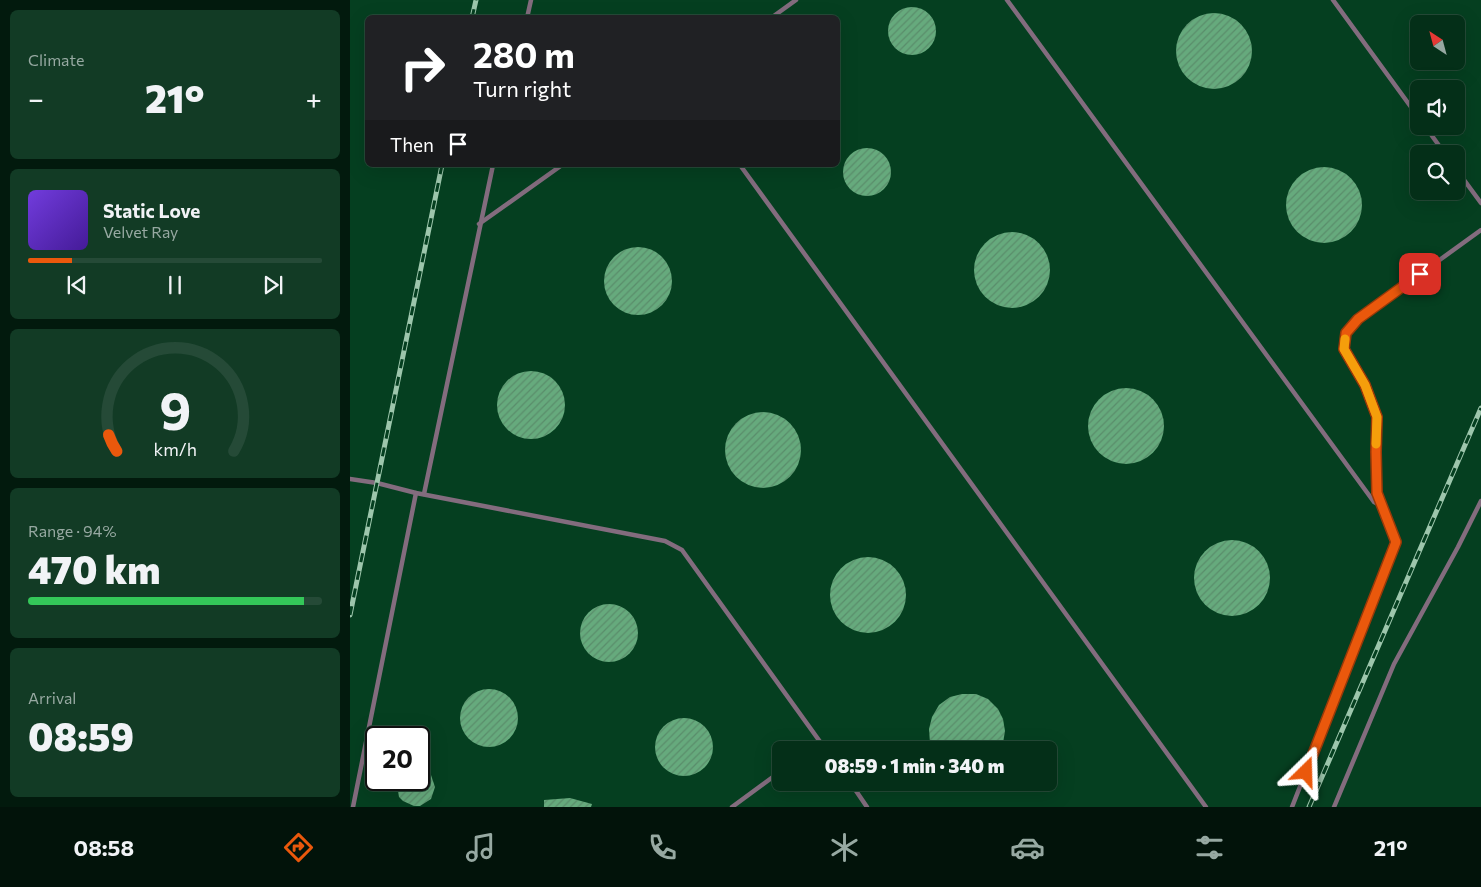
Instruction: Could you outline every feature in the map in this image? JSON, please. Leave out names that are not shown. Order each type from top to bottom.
[{"type":"lane","points":[[527,15],[530,0]]},
{"type":"lane","points":[[775,15],[796,0]]},
{"type":"lane","points":[[1007,0],[1374,502],[1382,506]]},
{"type":"lane","points":[[1333,0],[1410,106]]},
{"type":"lane","points":[[424,494],[479,224],[493,167]]},
{"type":"lane","points":[[479,224],[559,167]]},
{"type":"lane","points":[[741,167],[1206,807]]},
{"type":"lane","points":[[1465,182],[1481,204]]},
{"type":"lane","points":[[1292,807],[1396,542],[1377,493],[1377,417],[1365,385],[1344,349],[1346,333],[1358,319],[1481,230]]},
{"type":"lane","points":[[350,479],[665,541],[682,550],[820,741]]},
{"type":"lane","points":[[354,807],[416,492]]},
{"type":"lane","points":[[1334,807],[1394,664],[1481,501]]},
{"type":"lane","points":[[732,807],[772,778]]},
{"type":"lane","points":[[856,791],[867,807]]},
{"type":"building","points":[[907,7],[917,7],[926,11],[932,17],[935,22],[935,40],[926,51],[917,55],[907,55],[898,51],[892,45],[888,36],[888,26],[892,17],[898,11]]},
{"type":"building","points":[[1214,13],[1228,16],[1241,24],[1249,37],[1252,51],[1249,65],[1241,78],[1228,86],[1214,89],[1200,86],[1187,78],[1179,65],[1176,51],[1179,37],[1187,24],[1200,16]]},
{"type":"building","points":[[862,148],[872,148],[881,152],[887,158],[890,163],[890,181],[881,192],[872,196],[862,196],[853,192],[847,186],[843,177],[843,167],[847,158],[853,152]]},
{"type":"building","points":[[1324,167],[1338,170],[1351,178],[1359,191],[1362,205],[1359,219],[1351,232],[1338,240],[1324,243],[1310,240],[1297,232],[1289,219],[1286,205],[1289,191],[1297,178],[1310,170]]},
{"type":"building","points":[[1012,232],[1026,235],[1039,243],[1047,256],[1050,270],[1047,284],[1039,297],[1026,305],[1012,308],[998,305],[985,297],[977,284],[974,270],[977,256],[985,243],[998,235]]},
{"type":"building","points":[[638,247],[651,250],[662,257],[669,268],[672,281],[669,294],[662,305],[651,312],[638,315],[625,312],[614,305],[607,294],[604,281],[607,268],[614,257],[625,250]]},
{"type":"building","points":[[538,371],[550,377],[559,386],[565,398],[563,418],[555,429],[538,439],[524,439],[507,429],[499,418],[497,398],[507,381],[518,373]]},
{"type":"building","points":[[1126,388],[1140,391],[1153,399],[1161,412],[1164,426],[1161,440],[1153,453],[1140,461],[1126,464],[1112,461],[1099,453],[1091,440],[1088,426],[1091,412],[1099,399],[1112,391]]},
{"type":"building","points":[[763,412],[777,415],[790,423],[798,436],[801,450],[798,464],[790,477],[777,485],[763,488],[749,485],[736,477],[728,464],[725,450],[728,436],[736,423],[749,415]]},
{"type":"building","points":[[1232,540],[1246,543],[1259,551],[1267,564],[1270,578],[1267,592],[1259,605],[1246,613],[1232,616],[1218,613],[1205,605],[1197,592],[1194,578],[1197,564],[1205,551],[1218,543]]},
{"type":"building","points":[[868,557],[882,560],[895,568],[903,581],[906,595],[903,609],[895,622],[882,630],[868,633],[854,630],[841,622],[833,609],[830,595],[833,581],[841,568],[854,560]]},
{"type":"building","points":[[603,604],[615,604],[630,612],[638,627],[638,639],[630,654],[615,662],[603,662],[588,654],[580,639],[580,627],[588,612]]},
{"type":"building","points":[[483,689],[495,689],[505,693],[514,702],[518,724],[510,739],[495,747],[483,747],[473,743],[464,734],[460,724],[460,712],[464,702],[473,693]]},
{"type":"building","points":[[962,694],[976,694],[988,699],[998,709],[1003,719],[1005,731],[1003,741],[930,741],[929,729],[932,717],[939,705],[950,697]]},
{"type":"building","points":[[678,718],[690,718],[705,726],[713,741],[713,753],[705,768],[690,776],[678,776],[663,768],[655,753],[655,741],[663,726]]},
{"type":"building","points":[[431,775],[435,787],[431,799],[420,806],[414,806],[399,797],[398,791],[430,791]]},
{"type":"building","points":[[570,798],[592,804],[591,807],[544,807],[544,800]]},
{"type":"railway","points":[[473,15],[476,0]]},
{"type":"railway","points":[[350,615],[442,167]]},
{"type":"railway","points":[[1309,807],[1481,408]]},
{"type":"slow traffic","points":[[1345,339],[1344,349],[1365,385],[1377,417],[1376,444]]},
{"type":"route","points":[[1306,772],[1396,542],[1377,493],[1377,417],[1365,385],[1344,349],[1346,333],[1358,319],[1420,274]]}]
